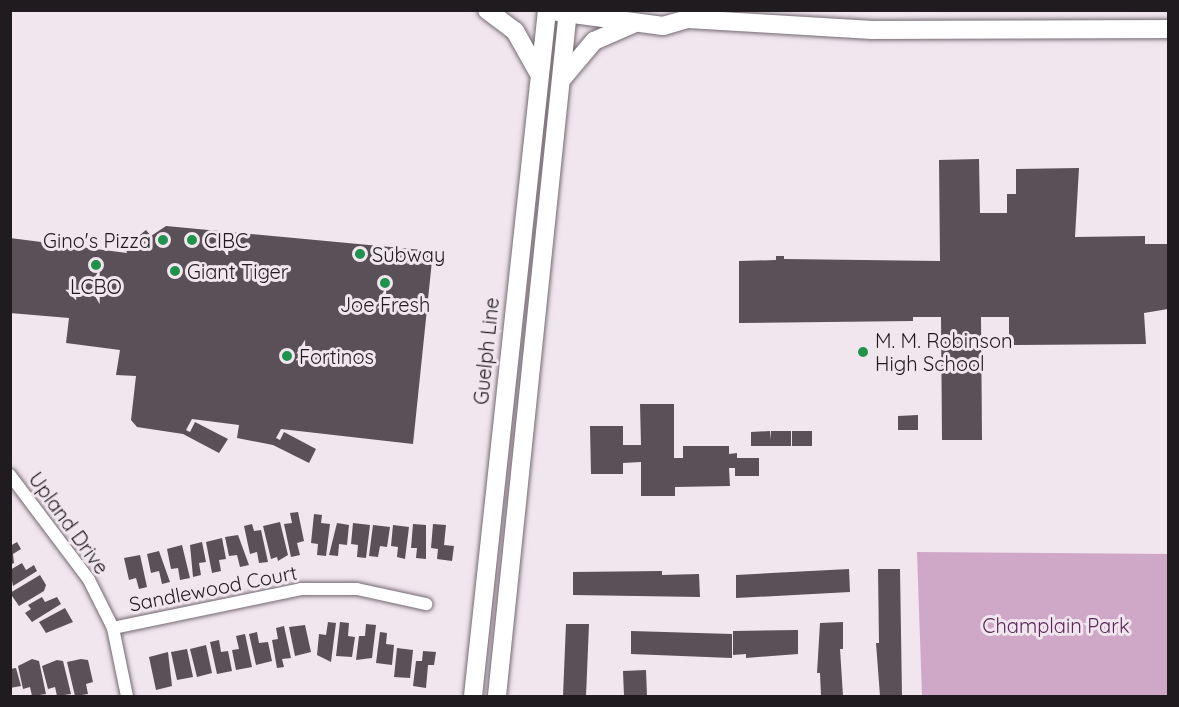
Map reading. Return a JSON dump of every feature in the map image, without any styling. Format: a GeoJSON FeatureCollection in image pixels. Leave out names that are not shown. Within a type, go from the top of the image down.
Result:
{"type":"FeatureCollection","features":[{"type":"Feature","properties":{"kind":"main road"},"geometry":{"type":"LineString","coordinates":[[487,10],[522,40],[539,75]]}},
{"type":"Feature","properties":{"kind":"main road"},"geometry":{"type":"LineString","coordinates":[[546,11],[568,12],[663,26],[680,15],[873,30],[1168,29]]}},
{"type":"Feature","properties":{"kind":"main road","name":"Guelph Line"},"geometry":{"type":"LineString","coordinates":[[473,696],[546,11]]}},
{"type":"Feature","properties":{"kind":"main road"},"geometry":{"type":"LineString","coordinates":[[497,696],[568,12]]}},
{"type":"Feature","properties":{"kind":"main road"},"geometry":{"type":"LineString","coordinates":[[561,81],[594,42],[638,23]]}},
{"type":"Feature","properties":{"kind":"main road"},"geometry":{"type":"LineString","coordinates":[[489,539],[513,541]]}},
{"type":"Feature","properties":{"kind":"street","name":"Upland Drive"},"geometry":{"type":"LineString","coordinates":[[10,476],[89,580],[113,628],[128,696]]}},
{"type":"Feature","properties":{"kind":"street","name":"Sandlewood Court"},"geometry":{"type":"LineString","coordinates":[[113,628],[301,589],[357,589],[426,604]]}},
{"type":"Feature","properties":{"kind":"green space","name":"Champlain Park"},"geometry":{"type":"Polygon","coordinates":[[[917,552],[1168,554],[1168,696],[922,696],[917,552]]]}},
{"type":"Feature","properties":{"kind":"building"},"geometry":{"type":"Polygon","coordinates":[[[979,159],[980,213],[1007,213],[1007,194],[1016,194],[1016,169],[1079,168],[1075,237],[1145,236],[1145,244],[1168,244],[1168,309],[1144,313],[1146,344],[1009,345],[1009,317],[981,317],[982,440],[942,440],[941,317],[913,317],[913,321],[739,323],[739,261],[776,260],[776,256],[784,256],[784,259],[940,261],[939,160],[979,159]]]}},
{"type":"Feature","properties":{"kind":"building"},"geometry":{"type":"Polygon","coordinates":[[[166,226],[433,251],[413,444],[281,429],[276,438],[280,440],[284,432],[316,449],[309,463],[273,445],[237,438],[239,425],[192,419],[186,430],[190,432],[195,422],[228,439],[219,453],[183,434],[137,427],[131,420],[136,376],[116,375],[120,350],[66,343],[69,318],[10,313],[10,238],[127,253],[125,247],[146,230],[151,236],[166,226]]]}},
{"type":"Feature","properties":{"kind":"building"},"geometry":{"type":"Polygon","coordinates":[[[640,404],[674,404],[674,458],[683,458],[683,446],[729,446],[729,454],[737,453],[737,458],[759,458],[759,476],[735,476],[735,468],[729,468],[730,486],[675,487],[675,496],[641,496],[641,462],[623,463],[623,474],[591,474],[590,426],[623,426],[623,445],[641,445],[640,404]]]}},
{"type":"Feature","properties":{"kind":"building"},"geometry":{"type":"Polygon","coordinates":[[[918,415],[918,430],[898,430],[898,416],[918,415]]]}},
{"type":"Feature","properties":{"kind":"building"},"geometry":{"type":"Polygon","coordinates":[[[770,431],[771,440],[771,431],[791,431],[791,446],[751,446],[751,432],[770,431]]]}},
{"type":"Feature","properties":{"kind":"building"},"geometry":{"type":"Polygon","coordinates":[[[792,431],[812,431],[812,446],[792,446],[792,431]]]}},
{"type":"Feature","properties":{"kind":"building"},"geometry":{"type":"Polygon","coordinates":[[[298,512],[304,541],[297,543],[300,555],[291,557],[284,524],[292,523],[290,513],[298,512]]]}},
{"type":"Feature","properties":{"kind":"building"},"geometry":{"type":"Polygon","coordinates":[[[314,514],[322,515],[321,523],[330,524],[326,556],[317,555],[318,544],[311,543],[314,514]]]}},
{"type":"Feature","properties":{"kind":"building"},"geometry":{"type":"Polygon","coordinates":[[[280,522],[288,555],[278,561],[277,557],[271,559],[263,526],[280,522]]]}},
{"type":"Feature","properties":{"kind":"building"},"geometry":{"type":"Polygon","coordinates":[[[337,523],[349,525],[347,545],[339,544],[338,556],[329,555],[337,523]]]}},
{"type":"Feature","properties":{"kind":"building"},"geometry":{"type":"Polygon","coordinates":[[[353,523],[370,525],[366,558],[357,557],[358,545],[351,544],[353,523]]]}},
{"type":"Feature","properties":{"kind":"building"},"geometry":{"type":"Polygon","coordinates":[[[252,524],[254,531],[261,530],[268,562],[259,563],[257,552],[250,554],[244,526],[252,524]]]}},
{"type":"Feature","properties":{"kind":"building"},"geometry":{"type":"Polygon","coordinates":[[[413,524],[426,525],[426,559],[416,558],[417,548],[411,548],[413,524]]]}},
{"type":"Feature","properties":{"kind":"building"},"geometry":{"type":"Polygon","coordinates":[[[433,524],[446,525],[444,545],[454,546],[452,561],[437,559],[438,549],[431,548],[433,524]]]}},
{"type":"Feature","properties":{"kind":"building"},"geometry":{"type":"Polygon","coordinates":[[[373,525],[390,527],[387,547],[380,546],[378,557],[369,556],[373,525]]]}},
{"type":"Feature","properties":{"kind":"building"},"geometry":{"type":"Polygon","coordinates":[[[393,525],[409,527],[405,559],[397,557],[398,547],[391,546],[393,525]]]}},
{"type":"Feature","properties":{"kind":"building"},"geometry":{"type":"Polygon","coordinates":[[[238,535],[249,565],[240,567],[237,555],[229,556],[225,537],[238,535]]]}},
{"type":"Feature","properties":{"kind":"building"},"geometry":{"type":"Polygon","coordinates":[[[222,538],[226,559],[219,560],[221,571],[212,573],[206,542],[222,538]]]}},
{"type":"Feature","properties":{"kind":"building"},"geometry":{"type":"Polygon","coordinates":[[[17,542],[21,549],[13,554],[14,563],[10,565],[10,546],[17,542]]]}},
{"type":"Feature","properties":{"kind":"building"},"geometry":{"type":"Polygon","coordinates":[[[202,542],[206,562],[199,563],[201,575],[193,577],[190,545],[202,542]]]}},
{"type":"Feature","properties":{"kind":"building"},"geometry":{"type":"Polygon","coordinates":[[[182,545],[190,578],[180,580],[178,568],[171,569],[167,549],[182,545]]]}},
{"type":"Feature","properties":{"kind":"building"},"geometry":{"type":"Polygon","coordinates":[[[159,551],[170,582],[162,584],[159,571],[151,573],[147,554],[159,551]]]}},
{"type":"Feature","properties":{"kind":"building"},"geometry":{"type":"Polygon","coordinates":[[[140,555],[147,587],[139,589],[136,578],[129,580],[124,558],[140,555]]]}},
{"type":"Feature","properties":{"kind":"building"},"geometry":{"type":"Polygon","coordinates":[[[22,563],[26,570],[34,565],[37,571],[13,586],[10,570],[22,563]]]}},
{"type":"Feature","properties":{"kind":"building"},"geometry":{"type":"Polygon","coordinates":[[[849,569],[850,592],[736,598],[736,575],[849,569]]]}},
{"type":"Feature","properties":{"kind":"building"},"geometry":{"type":"Polygon","coordinates":[[[878,569],[900,569],[902,696],[880,696],[876,643],[879,643],[878,569]]]}},
{"type":"Feature","properties":{"kind":"building"},"geometry":{"type":"Polygon","coordinates":[[[662,571],[662,575],[699,574],[700,597],[573,595],[573,572],[662,571]]]}},
{"type":"Feature","properties":{"kind":"building"},"geometry":{"type":"Polygon","coordinates":[[[40,575],[46,585],[44,591],[19,606],[10,593],[40,575]]]}},
{"type":"Feature","properties":{"kind":"building"},"geometry":{"type":"Polygon","coordinates":[[[42,597],[45,602],[57,597],[61,604],[32,622],[25,613],[31,609],[28,605],[42,597]]]}},
{"type":"Feature","properties":{"kind":"building"},"geometry":{"type":"Polygon","coordinates":[[[65,608],[73,622],[46,633],[39,622],[65,608]]]}},
{"type":"Feature","properties":{"kind":"building"},"geometry":{"type":"Polygon","coordinates":[[[328,622],[336,623],[331,662],[317,655],[319,634],[326,635],[328,622]]]}},
{"type":"Feature","properties":{"kind":"building"},"geometry":{"type":"Polygon","coordinates":[[[340,622],[349,623],[348,636],[355,637],[352,657],[336,656],[340,622]]]}},
{"type":"Feature","properties":{"kind":"building"},"geometry":{"type":"Polygon","coordinates":[[[843,622],[843,649],[840,649],[843,696],[821,696],[820,673],[817,673],[820,623],[843,622]]]}},
{"type":"Feature","properties":{"kind":"building"},"geometry":{"type":"Polygon","coordinates":[[[366,624],[376,625],[372,658],[356,660],[359,636],[365,636],[366,624]]]}},
{"type":"Feature","properties":{"kind":"building"},"geometry":{"type":"Polygon","coordinates":[[[566,624],[589,624],[586,696],[563,696],[566,624]]]}},
{"type":"Feature","properties":{"kind":"building"},"geometry":{"type":"Polygon","coordinates":[[[305,625],[311,652],[295,656],[289,627],[305,625]]]}},
{"type":"Feature","properties":{"kind":"building"},"geometry":{"type":"Polygon","coordinates":[[[284,626],[291,658],[282,659],[284,667],[277,668],[272,640],[278,639],[276,628],[284,626]]]}},
{"type":"Feature","properties":{"kind":"building"},"geometry":{"type":"Polygon","coordinates":[[[798,630],[798,654],[746,658],[746,654],[733,655],[733,631],[798,630]]]}},
{"type":"Feature","properties":{"kind":"building"},"geometry":{"type":"Polygon","coordinates":[[[631,631],[732,634],[732,658],[631,654],[631,631]]]}},
{"type":"Feature","properties":{"kind":"building"},"geometry":{"type":"Polygon","coordinates":[[[257,632],[259,643],[268,642],[272,661],[256,665],[249,634],[257,632]]]}},
{"type":"Feature","properties":{"kind":"building"},"geometry":{"type":"Polygon","coordinates":[[[380,632],[387,633],[386,644],[394,645],[392,665],[376,663],[380,632]]]}},
{"type":"Feature","properties":{"kind":"building"},"geometry":{"type":"Polygon","coordinates":[[[245,634],[252,667],[236,670],[232,650],[239,649],[236,636],[245,634]]]}},
{"type":"Feature","properties":{"kind":"building"},"geometry":{"type":"Polygon","coordinates":[[[219,640],[221,652],[228,651],[232,671],[217,674],[210,642],[219,640]]]}},
{"type":"Feature","properties":{"kind":"building"},"geometry":{"type":"Polygon","coordinates":[[[206,645],[212,673],[197,677],[190,649],[206,645]]]}},
{"type":"Feature","properties":{"kind":"building"},"geometry":{"type":"Polygon","coordinates":[[[397,648],[413,650],[410,678],[394,677],[397,648]]]}},
{"type":"Feature","properties":{"kind":"building"},"geometry":{"type":"Polygon","coordinates":[[[187,649],[193,677],[177,680],[171,652],[187,649]]]}},
{"type":"Feature","properties":{"kind":"building"},"geometry":{"type":"Polygon","coordinates":[[[423,651],[436,652],[434,665],[428,665],[426,688],[413,686],[416,661],[422,661],[423,651]]]}},
{"type":"Feature","properties":{"kind":"building"},"geometry":{"type":"Polygon","coordinates":[[[168,652],[172,686],[156,690],[149,657],[168,652]]]}},
{"type":"Feature","properties":{"kind":"building"},"geometry":{"type":"Polygon","coordinates":[[[32,659],[39,661],[46,694],[32,696],[30,687],[23,689],[18,666],[32,659]]]}},
{"type":"Feature","properties":{"kind":"building"},"geometry":{"type":"Polygon","coordinates":[[[57,660],[63,661],[71,694],[57,696],[55,687],[48,689],[42,666],[57,660]]]}},
{"type":"Feature","properties":{"kind":"building"},"geometry":{"type":"Polygon","coordinates":[[[88,660],[93,682],[86,684],[88,694],[75,696],[67,662],[88,660]]]}},
{"type":"Feature","properties":{"kind":"building"},"geometry":{"type":"Polygon","coordinates":[[[16,668],[21,686],[10,688],[10,669],[16,668]]]}},
{"type":"Feature","properties":{"kind":"building"},"geometry":{"type":"Polygon","coordinates":[[[646,670],[647,696],[624,696],[623,671],[646,670]]]}},
{"type":"Feature","properties":{"kind":"place","name":"Gino's Pizza"},"geometry":{"type":"Point","coordinates":[163,240]}},
{"type":"Feature","properties":{"kind":"place","name":"CIBC"},"geometry":{"type":"Point","coordinates":[192,240]}},
{"type":"Feature","properties":{"kind":"place","name":"Subway"},"geometry":{"type":"Point","coordinates":[360,254]}},
{"type":"Feature","properties":{"kind":"place","name":"LCBO"},"geometry":{"type":"Point","coordinates":[96,265]}},
{"type":"Feature","properties":{"kind":"place","name":"Giant Tiger"},"geometry":{"type":"Point","coordinates":[175,271]}},
{"type":"Feature","properties":{"kind":"place","name":"Joe Fresh"},"geometry":{"type":"Point","coordinates":[385,283]}},
{"type":"Feature","properties":{"kind":"place","name":"M. M. Robinson High School"},"geometry":{"type":"Point","coordinates":[863,352]}},
{"type":"Feature","properties":{"kind":"place","name":"Fortinos"},"geometry":{"type":"Point","coordinates":[287,356]}}]}
